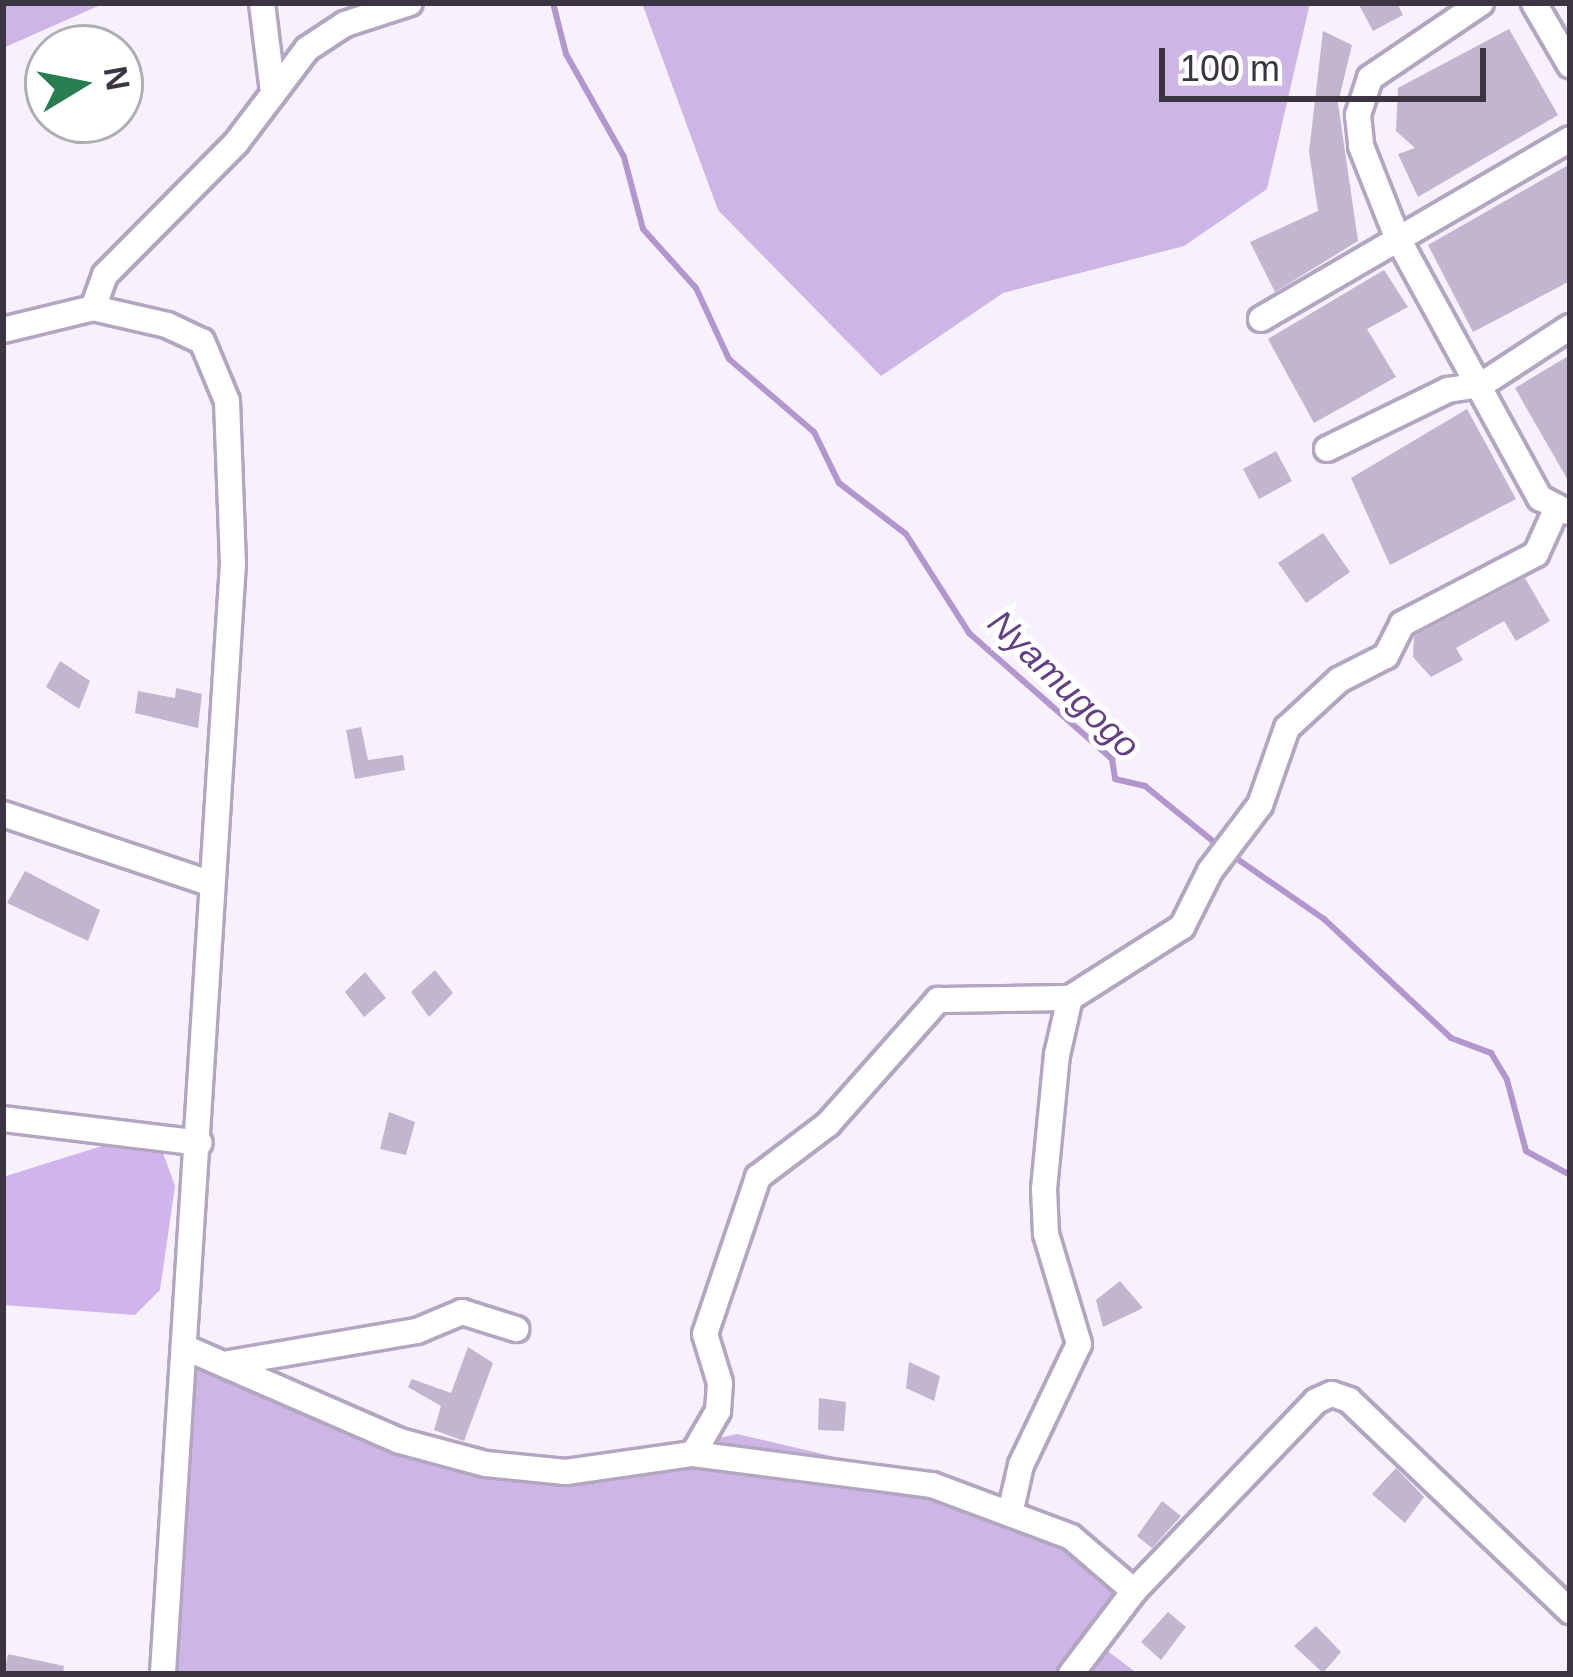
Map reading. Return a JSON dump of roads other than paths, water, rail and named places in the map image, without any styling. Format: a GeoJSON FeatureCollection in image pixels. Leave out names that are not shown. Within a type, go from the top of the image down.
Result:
{"type":"FeatureCollection","features":[{"type":"Feature","properties":{"kind":"street"},"geometry":{"type":"LineString","coordinates":[[262,3],[273,92]]}},
{"type":"Feature","properties":{"kind":"street"},"geometry":{"type":"LineString","coordinates":[[93,308],[105,275],[236,143],[324,34],[410,3]]}},
{"type":"Feature","properties":{"kind":"street"},"geometry":{"type":"LineString","coordinates":[[693,1454],[718,1411],[720,1382],[705,1334],[758,1177],[828,1124],[938,1000],[1070,998],[1182,928],[1210,871],[1260,805],[1288,728],[1339,680],[1386,656],[1402,624],[1536,554],[1563,512],[1540,498],[1397,237],[1361,146],[1362,94],[1385,63],[1481,3]]}},
{"type":"Feature","properties":{"kind":"street"},"geometry":{"type":"LineString","coordinates":[[1534,3],[1570,65]]}},
{"type":"Feature","properties":{"kind":"street"},"geometry":{"type":"LineString","coordinates":[[1261,319],[1570,140]]}},
{"type":"Feature","properties":{"kind":"street"},"geometry":{"type":"LineString","coordinates":[[3,331],[93,308],[187,331],[202,341],[222,378],[233,563],[163,1674]]}},
{"type":"Feature","properties":{"kind":"street"},"geometry":{"type":"LineString","coordinates":[[1327,448],[1448,390],[1481,385],[1570,326]]}},
{"type":"Feature","properties":{"kind":"street"},"geometry":{"type":"LineString","coordinates":[[3,814],[212,884]]}},
{"type":"Feature","properties":{"kind":"street"},"geometry":{"type":"LineString","coordinates":[[1011,1508],[1028,1449],[1079,1345],[1046,1234],[1044,1189],[1070,998]]}},
{"type":"Feature","properties":{"kind":"street"},"geometry":{"type":"LineString","coordinates":[[3,1119],[200,1143]]}},
{"type":"Feature","properties":{"kind":"street"},"geometry":{"type":"LineString","coordinates":[[229,1364],[417,1330],[462,1312],[516,1329]]}},
{"type":"Feature","properties":{"kind":"street"},"geometry":{"type":"LineString","coordinates":[[186,1348],[400,1441],[486,1464],[566,1472],[693,1454],[932,1485],[1011,1508],[1071,1537],[1134,1591]]}},
{"type":"Feature","properties":{"kind":"street"},"geometry":{"type":"LineString","coordinates":[[1072,1674],[1134,1591],[1316,1401],[1332,1394],[1349,1400],[1570,1611]]}},
{"type":"Feature","properties":{"kind":"waterway","name":"Nyamugogo"},"geometry":{"type":"LineString","coordinates":[[553,3],[566,54],[624,157],[643,229],[696,288],[729,359],[814,432],[839,483],[906,534],[969,633],[1112,759],[1115,779],[1145,786],[1220,847]]}},
{"type":"Feature","properties":{"kind":"waterway","name":"Nyamugogo"},"geometry":{"type":"LineString","coordinates":[[1230,854],[1324,919],[1451,1038],[1491,1053],[1507,1080],[1526,1151],[1570,1175]]}}]}
